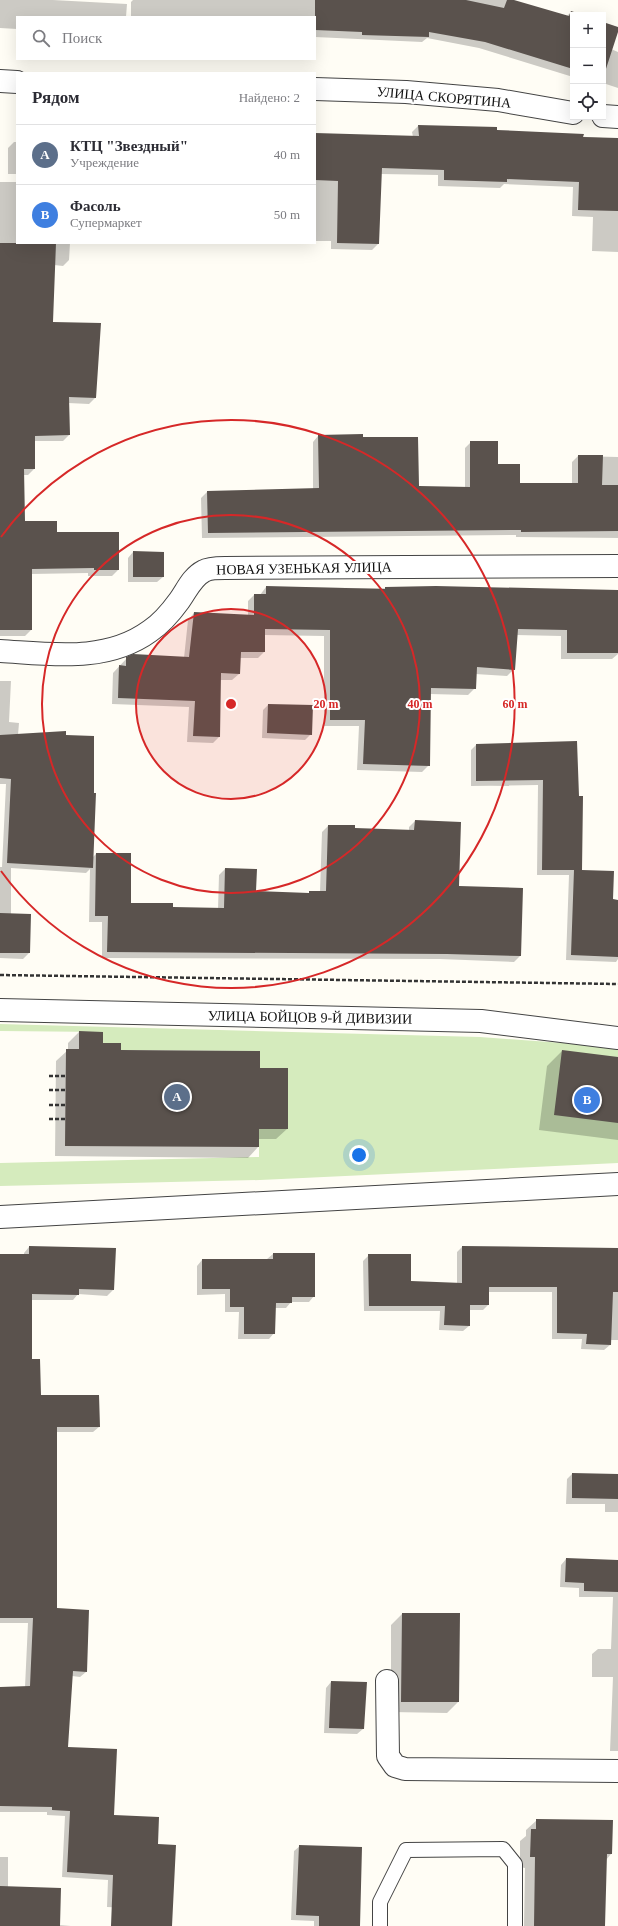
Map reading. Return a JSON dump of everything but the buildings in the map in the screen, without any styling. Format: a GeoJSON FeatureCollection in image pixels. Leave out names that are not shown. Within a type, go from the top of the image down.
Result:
{"type":"FeatureCollection","features":[{"type":"Feature","properties":{"kind":"street"},"geometry":{"type":"LineString","coordinates":[[0,81],[16,82]]}},
{"type":"Feature","properties":{"kind":"street","name":"УЛИЦА СКОРЯТИНА"},"geometry":{"type":"LineString","coordinates":[[316,89],[406,92],[498,100],[570,112]]}},
{"type":"Feature","properties":{"kind":"street"},"geometry":{"type":"LineString","coordinates":[[606,116],[618,117]]}},
{"type":"Feature","properties":{"kind":"street","name":"НОВАЯ УЗЕНЬКАЯ УЛИЦА"},"geometry":{"type":"LineString","coordinates":[[0,651],[62,655],[95,654],[129,644],[150,631],[167,616],[189,584],[205,570],[225,568],[618,566]]}},
{"type":"Feature","properties":{"kind":"street","name":"УЛИЦА БОЙЦОВ 9-Й ДИВИЗИИ"},"geometry":{"type":"LineString","coordinates":[[0,1010],[481,1021],[618,1038]]}},
{"type":"Feature","properties":{"kind":"street"},"geometry":{"type":"LineString","coordinates":[[0,1217],[618,1184]]}},
{"type":"Feature","properties":{"kind":"street"},"geometry":{"type":"LineString","coordinates":[[387,1681],[388,1756],[395,1766],[400,1768],[618,1771]]}},
{"type":"Feature","properties":{"kind":"lane"},"geometry":{"type":"LineString","coordinates":[[380,1926],[380,1902],[406,1850],[502,1849],[515,1864],[515,1926]]}},
{"type":"Feature","properties":{"kind":"path"},"geometry":{"type":"LineString","coordinates":[[0,976],[618,984]]}},
{"type":"Feature","properties":{"kind":"path"},"geometry":{"type":"LineString","coordinates":[[49,1076],[66,1076]]}},
{"type":"Feature","properties":{"kind":"path"},"geometry":{"type":"LineString","coordinates":[[49,1090],[66,1090]]}},
{"type":"Feature","properties":{"kind":"path"},"geometry":{"type":"LineString","coordinates":[[49,1105],[66,1104]]}},
{"type":"Feature","properties":{"kind":"path"},"geometry":{"type":"LineString","coordinates":[[49,1119],[65,1119]]}},
{"type":"Feature","properties":{"kind":"green space"},"geometry":{"type":"Polygon","coordinates":[[[0,1024],[480,1037],[618,1047],[618,1163],[260,1180],[0,1186],[0,1163],[259,1157],[259,1129],[288,1129],[288,1068],[260,1068],[260,1051],[121,1050],[121,1043],[103,1043],[103,1032],[0,1031],[0,1024]]]}},
{"type":"Feature","properties":{"kind":"place","name":"КТЦ \"Звездный\""},"geometry":{"type":"Point","coordinates":[177,1097]}},
{"type":"Feature","properties":{"kind":"place","name":"Фасоль"},"geometry":{"type":"Point","coordinates":[587,1100]}}]}
